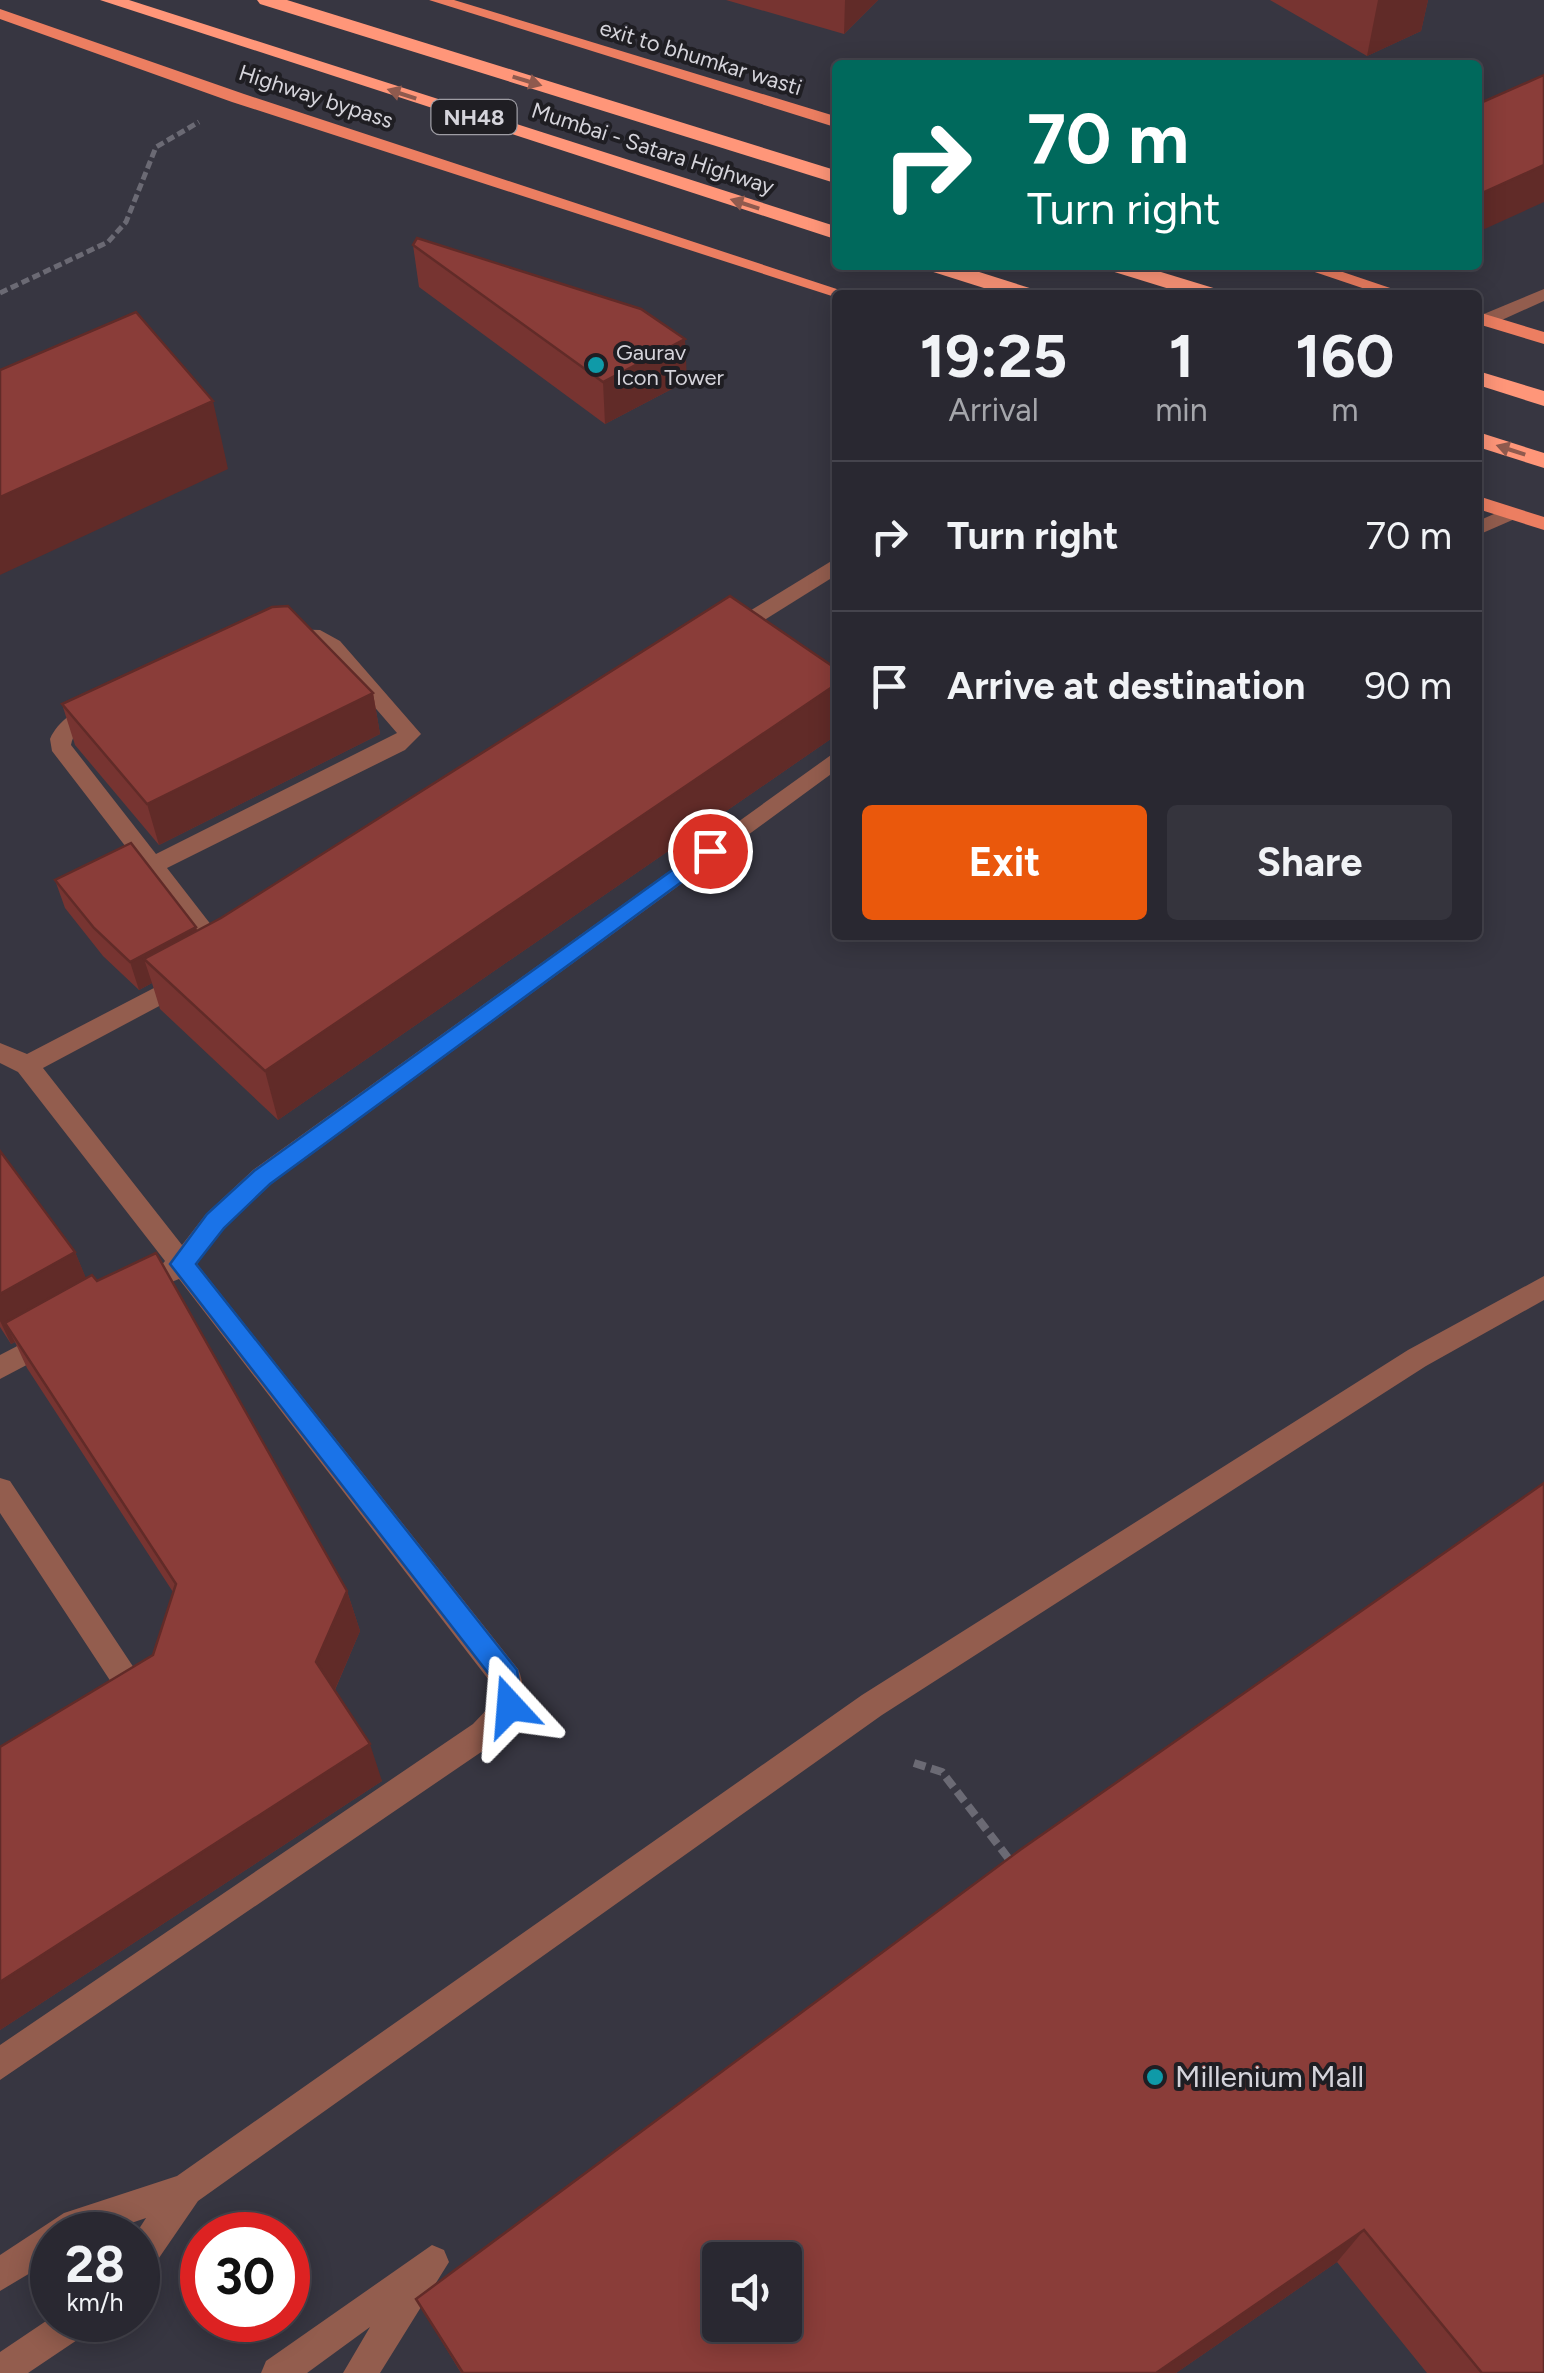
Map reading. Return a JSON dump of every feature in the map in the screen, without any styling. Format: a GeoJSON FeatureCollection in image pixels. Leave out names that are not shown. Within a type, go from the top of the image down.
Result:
{"type":"FeatureCollection","features":[{"type":"Feature","properties":{"kind":"highway","name":"Mumbai - Satara Highway"},"geometry":{"type":"LineString","coordinates":[[110,0],[832,232]]}},
{"type":"Feature","properties":{"kind":"highway","name":"Mumbai - Satara Highway"},"geometry":{"type":"LineString","coordinates":[[267,0],[832,176]]}},
{"type":"Feature","properties":{"kind":"highway"},"geometry":{"type":"LineString","coordinates":[[950,270],[1012,290]]}},
{"type":"Feature","properties":{"kind":"highway"},"geometry":{"type":"LineString","coordinates":[[1132,270],[1196,290]]}},
{"type":"Feature","properties":{"kind":"highway"},"geometry":{"type":"LineString","coordinates":[[1482,379],[1544,399]]}},
{"type":"Feature","properties":{"kind":"highway"},"geometry":{"type":"LineString","coordinates":[[1482,440],[1544,461]]}},
{"type":"Feature","properties":{"kind":"main road","name":"exit to bhumkar wasti"},"geometry":{"type":"LineString","coordinates":[[437,0],[832,121]]}},
{"type":"Feature","properties":{"kind":"main road","name":"Highway bypass"},"geometry":{"type":"LineString","coordinates":[[0,14],[238,98],[832,290]]}},
{"type":"Feature","properties":{"kind":"main road"},"geometry":{"type":"LineString","coordinates":[[1319,270],[1385,290]]}},
{"type":"Feature","properties":{"kind":"main road"},"geometry":{"type":"LineString","coordinates":[[1482,319],[1544,338]]}},
{"type":"Feature","properties":{"kind":"main road"},"geometry":{"type":"LineString","coordinates":[[1482,503],[1544,524]]}},
{"type":"Feature","properties":{"kind":"street"},"geometry":{"type":"LineString","coordinates":[[1482,319],[1544,294]]}},
{"type":"Feature","properties":{"kind":"street"},"geometry":{"type":"LineString","coordinates":[[1482,528],[1510,513]]}},
{"type":"Feature","properties":{"kind":"street"},"geometry":{"type":"LineString","coordinates":[[734,636],[832,568]]}},
{"type":"Feature","properties":{"kind":"street"},"geometry":{"type":"LineString","coordinates":[[153,865],[396,745],[410,734],[333,646],[320,637],[300,634],[258,646]]}},
{"type":"Feature","properties":{"kind":"street"},"geometry":{"type":"LineString","coordinates":[[27,1065],[234,954],[153,865],[60,746],[63,732],[72,723],[123,702]]}},
{"type":"Feature","properties":{"kind":"street"},"geometry":{"type":"LineString","coordinates":[[149,1283],[182,1264],[216,1221],[262,1177],[832,762]]}},
{"type":"Feature","properties":{"kind":"street"},"geometry":{"type":"LineString","coordinates":[[0,1052],[27,1065],[508,1678],[510,1706],[483,1734],[0,2064]]}},
{"type":"Feature","properties":{"kind":"street"},"geometry":{"type":"LineString","coordinates":[[118,2212],[186,2189],[872,1706],[1417,1358],[1544,1286]]}},
{"type":"Feature","properties":{"kind":"street"},"geometry":{"type":"LineString","coordinates":[[0,1368],[66,1330]]}},
{"type":"Feature","properties":{"kind":"street"},"geometry":{"type":"LineString","coordinates":[[0,1490],[128,1682],[127,1700],[104,1716]]}},
{"type":"Feature","properties":{"kind":"street"},"geometry":{"type":"LineString","coordinates":[[160,2227],[186,2189]]}},
{"type":"Feature","properties":{"kind":"street"},"geometry":{"type":"LineString","coordinates":[[0,2274],[30,2255]]}},
{"type":"Feature","properties":{"kind":"street"},"geometry":{"type":"LineString","coordinates":[[278,2373],[432,2262],[360,2373]]}},
{"type":"Feature","properties":{"kind":"street"},"geometry":{"type":"LineString","coordinates":[[0,2372],[44,2342]]}},
{"type":"Feature","properties":{"kind":"path"},"geometry":{"type":"LineString","coordinates":[[0,293],[108,242],[126,222],[156,148],[238,98]]}},
{"type":"Feature","properties":{"kind":"path"},"geometry":{"type":"LineString","coordinates":[[914,1763],[942,1772],[1017,1870]]}},
{"type":"Feature","properties":{"kind":"building"},"geometry":{"type":"Polygon","coordinates":[[[1544,75],[1544,165],[1482,193],[1482,102],[1544,75]]]}},
{"type":"Feature","properties":{"kind":"building"},"geometry":{"type":"Polygon","coordinates":[[[417,238],[641,309],[685,339],[603,382],[413,245],[417,238]]]}},
{"type":"Feature","properties":{"kind":"building"},"geometry":{"type":"Polygon","coordinates":[[[136,312],[213,401],[0,497],[0,370],[136,312]]]}},
{"type":"Feature","properties":{"kind":"building"},"geometry":{"type":"Polygon","coordinates":[[[730,596],[832,666],[832,687],[265,1071],[144,959],[221,918],[730,596]]]}},
{"type":"Feature","properties":{"kind":"building"},"geometry":{"type":"Polygon","coordinates":[[[288,606],[373,693],[147,804],[62,704],[272,607],[288,606]]]}},
{"type":"Feature","properties":{"kind":"building"},"geometry":{"type":"Polygon","coordinates":[[[131,843],[196,927],[130,962],[94,928],[55,880],[131,843]]]}},
{"type":"Feature","properties":{"kind":"building"},"geometry":{"type":"Polygon","coordinates":[[[0,1151],[75,1252],[0,1294],[0,1151]]]}},
{"type":"Feature","properties":{"kind":"building"},"geometry":{"type":"Polygon","coordinates":[[[156,1253],[347,1591],[316,1662],[370,1744],[0,1982],[0,1747],[153,1655],[176,1584],[5,1323],[92,1275],[97,1281],[156,1253]]]}},
{"type":"Feature","properties":{"kind":"building","name":"Millenium Mall"},"geometry":{"type":"Polygon","coordinates":[[[1544,1483],[1544,2373],[1482,2373],[1364,2230],[1156,2373],[463,2373],[416,2299],[1020,1850],[1544,1483]]]}},
{"type":"Feature","properties":{"kind":"place","name":"Gaurav Icon Tower"},"geometry":{"type":"Point","coordinates":[596,365]}},
{"type":"Feature","properties":{"kind":"place","name":"Millenium Mall"},"geometry":{"type":"Point","coordinates":[1155,2077]}},
{"type":"Feature","properties":{"kind":"route"},"geometry":{"type":"LineString","coordinates":[[510,1706],[508,1678],[182,1264],[216,1221],[262,1177],[710,851]]}}]}
